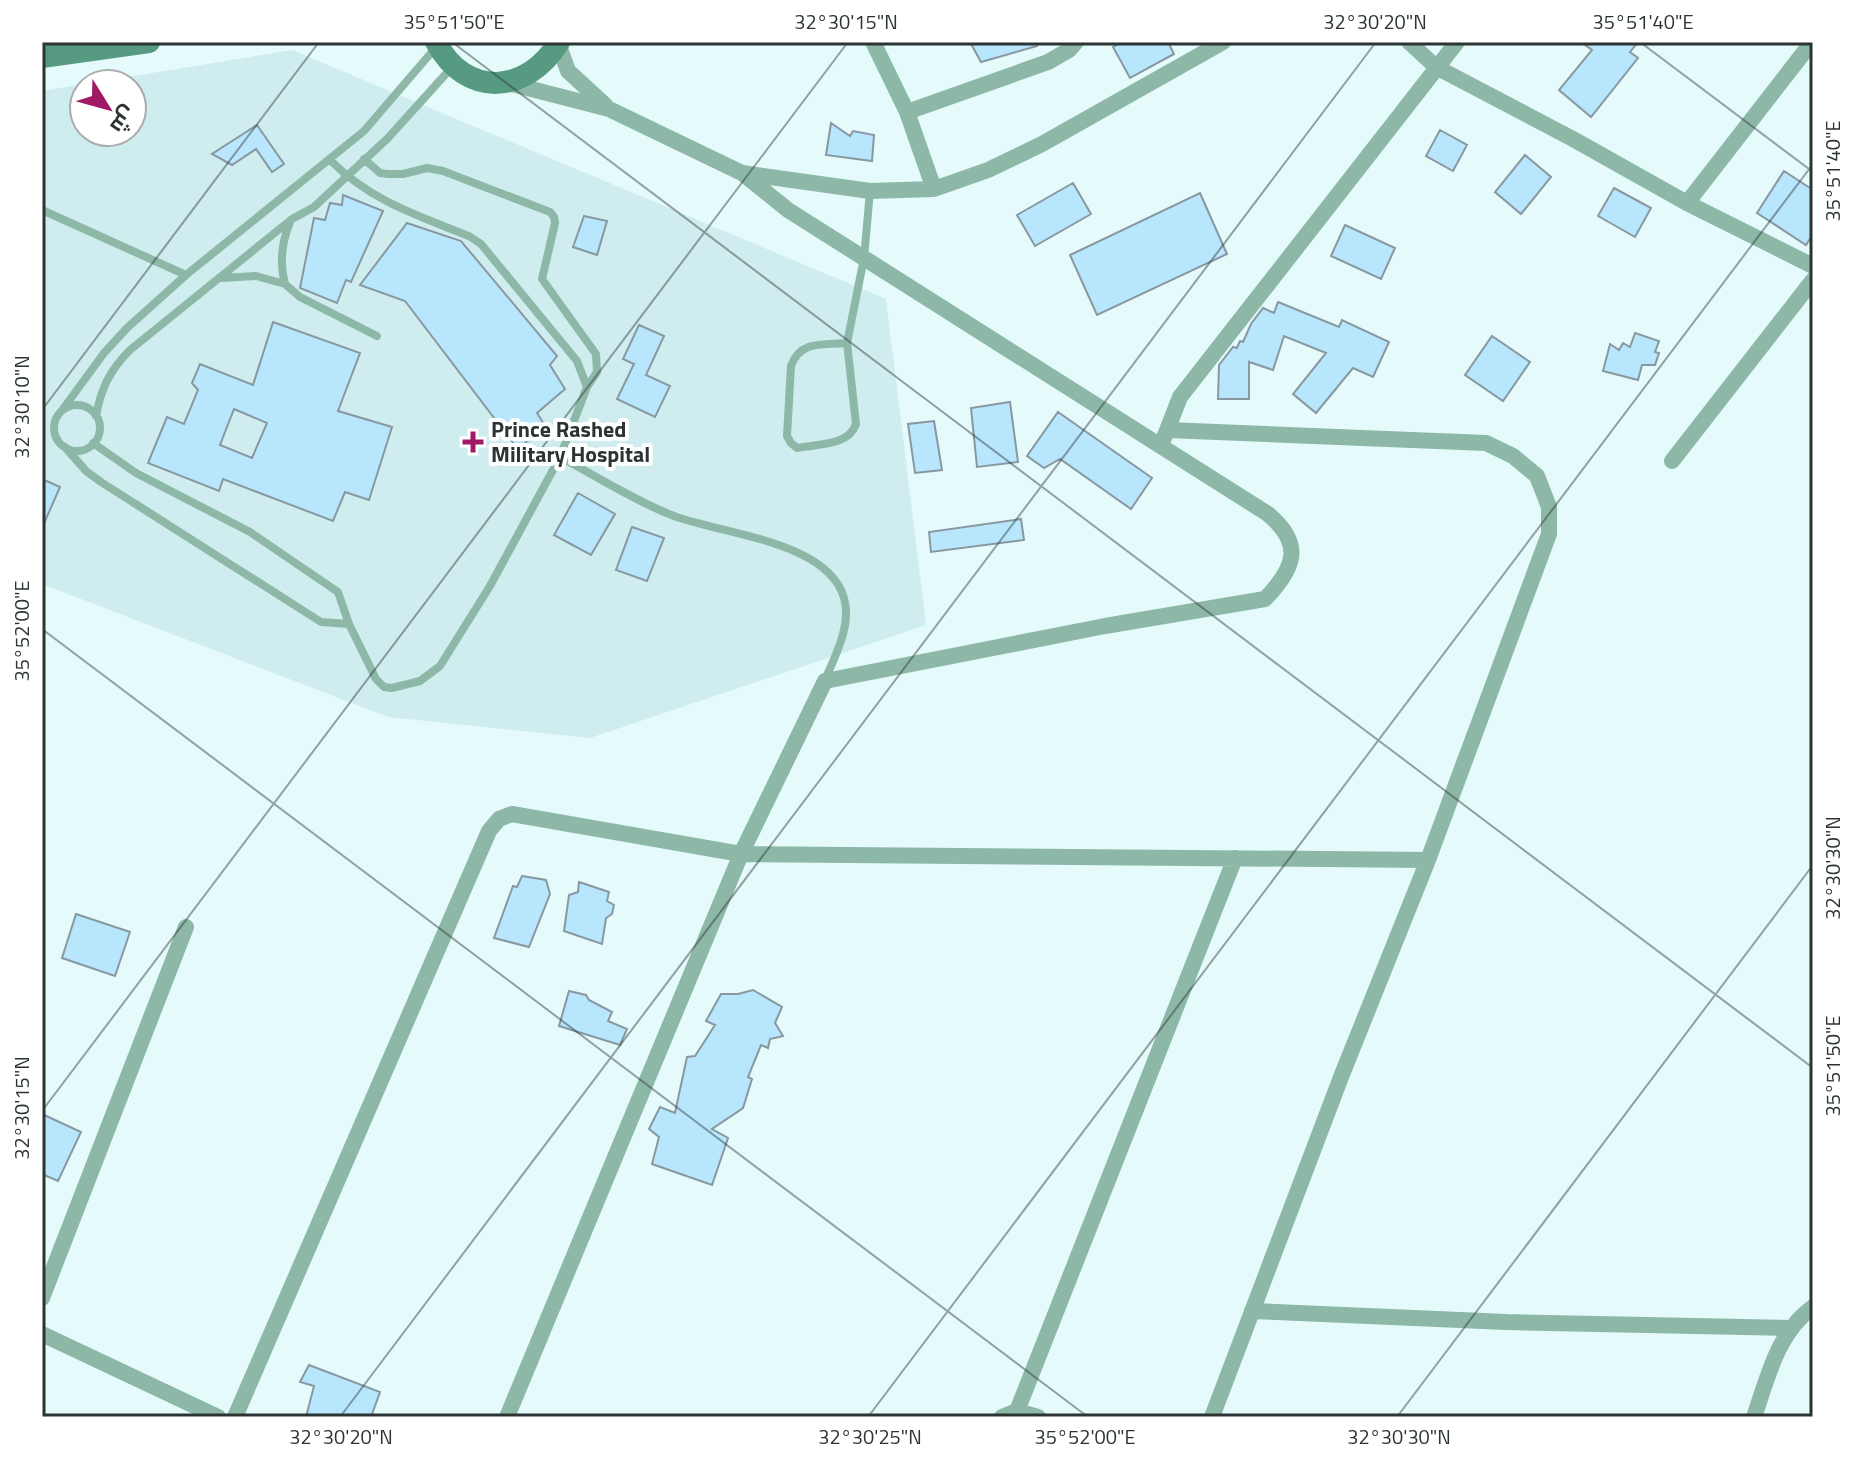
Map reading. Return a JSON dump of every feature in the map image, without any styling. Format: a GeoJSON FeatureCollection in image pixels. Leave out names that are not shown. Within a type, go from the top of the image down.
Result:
{"type":"FeatureCollection","features":[{"type":"Feature","properties":{"kind":"street"},"geometry":{"type":"LineString","coordinates":[[42,57],[149,42]]}},
{"type":"Feature","properties":{"kind":"street"},"geometry":{"type":"LineString","coordinates":[[508,83],[529,75],[546,62],[558,42]]}},
{"type":"Feature","properties":{"kind":"street"},"geometry":{"type":"LineString","coordinates":[[558,42],[568,71],[609,109]]}},
{"type":"Feature","properties":{"kind":"street"},"geometry":{"type":"LineString","coordinates":[[873,42],[907,112],[934,189]]}},
{"type":"Feature","properties":{"kind":"street"},"geometry":{"type":"LineString","coordinates":[[907,112],[1048,62],[1069,50],[1076,42]]}},
{"type":"Feature","properties":{"kind":"street"},"geometry":{"type":"LineString","coordinates":[[742,173],[870,191],[934,189],[988,170],[1042,144],[1223,42]]}},
{"type":"Feature","properties":{"kind":"street"},"geometry":{"type":"LineString","coordinates":[[1409,42],[1436,67],[1687,203],[1813,266]]}},
{"type":"Feature","properties":{"kind":"street"},"geometry":{"type":"LineString","coordinates":[[1164,438],[1180,397],[1457,42]]}},
{"type":"Feature","properties":{"kind":"street"},"geometry":{"type":"LineString","coordinates":[[1687,203],[1812,42]]}},
{"type":"Feature","properties":{"kind":"street"},"geometry":{"type":"LineString","coordinates":[[436,44],[453,66],[479,80],[508,83],[609,109],[742,173],[788,210],[864,258],[1164,438],[1284,527],[1291,542],[1291,565],[1265,599],[1105,626],[825,681],[741,854],[507,1417]]}},
{"type":"Feature","properties":{"kind":"street"},"geometry":{"type":"LineString","coordinates":[[1672,461],[1813,280]]}},
{"type":"Feature","properties":{"kind":"street"},"geometry":{"type":"LineString","coordinates":[[1164,438],[1486,443],[1513,456],[1537,476],[1549,507],[1549,534],[1428,860],[1341,1077],[1212,1417]]}},
{"type":"Feature","properties":{"kind":"street"},"geometry":{"type":"LineString","coordinates":[[235,1417],[489,831],[499,819],[512,814],[741,854],[1428,860]]}},
{"type":"Feature","properties":{"kind":"street"},"geometry":{"type":"LineString","coordinates":[[1038,1417],[1010,1414],[1235,858]]}},
{"type":"Feature","properties":{"kind":"street"},"geometry":{"type":"LineString","coordinates":[[42,1298],[186,927]]}},
{"type":"Feature","properties":{"kind":"street"},"geometry":{"type":"LineString","coordinates":[[1754,1417],[1778,1348],[1790,1328],[1813,1307]]}},
{"type":"Feature","properties":{"kind":"street"},"geometry":{"type":"LineString","coordinates":[[1252,1311],[1506,1322],[1790,1328]]}},
{"type":"Feature","properties":{"kind":"street"},"geometry":{"type":"LineString","coordinates":[[42,1334],[218,1417]]}},
{"type":"Feature","properties":{"kind":"lane"},"geometry":{"type":"LineString","coordinates":[[349,624],[321,622],[101,482],[86,471],[55,436],[53,429],[58,414],[127,328],[186,275],[330,160],[376,119],[436,44]]}},
{"type":"Feature","properties":{"kind":"lane"},"geometry":{"type":"LineString","coordinates":[[65,447],[80,451],[93,443],[99,430],[96,416],[104,383],[114,366],[130,350],[292,219],[314,207],[416,109],[453,66]]}},
{"type":"Feature","properties":{"kind":"lane"},"geometry":{"type":"LineString","coordinates":[[93,443],[136,473],[250,532],[338,592],[349,624],[376,679],[384,687],[420,681],[440,666],[490,586],[560,457],[587,387],[597,372],[596,354],[542,279],[555,223],[550,212],[443,171],[427,168],[403,174],[380,173],[364,159]]}},
{"type":"Feature","properties":{"kind":"lane"},"geometry":{"type":"LineString","coordinates":[[330,160],[373,196],[469,236],[481,244],[577,361],[587,387]]}},
{"type":"Feature","properties":{"kind":"lane"},"geometry":{"type":"LineString","coordinates":[[847,343],[807,346],[795,355],[791,366],[787,436],[797,448],[845,439],[853,433],[856,424],[847,343],[864,258],[870,191]]}},
{"type":"Feature","properties":{"kind":"lane"},"geometry":{"type":"LineString","coordinates":[[42,210],[186,275]]}},
{"type":"Feature","properties":{"kind":"lane"},"geometry":{"type":"LineString","coordinates":[[285,284],[281,272],[282,250],[292,219]]}},
{"type":"Feature","properties":{"kind":"lane"},"geometry":{"type":"LineString","coordinates":[[218,279],[256,276],[285,284],[300,297],[377,336]]}},
{"type":"Feature","properties":{"kind":"lane"},"geometry":{"type":"LineString","coordinates":[[63,409],[77,404],[85,406],[96,416]]}},
{"type":"Feature","properties":{"kind":"lane"},"geometry":{"type":"LineString","coordinates":[[42,427],[53,429]]}},
{"type":"Feature","properties":{"kind":"lane"},"geometry":{"type":"LineString","coordinates":[[560,457],[673,516],[792,550],[818,563],[836,579],[845,600],[845,627],[825,681]]}},
{"type":"Feature","properties":{"kind":"shaded area","name":"Prince Rashed Military Hospital"},"geometry":{"type":"Polygon","coordinates":[[[292,50],[886,299],[926,625],[590,738],[388,717],[42,584],[42,91],[68,87],[68,148],[148,148],[148,74],[292,50]]]}},
{"type":"Feature","properties":{"kind":"building"},"geometry":{"type":"Polygon","coordinates":[[[970,42],[1036,42],[1037,46],[981,62],[970,42]]]}},
{"type":"Feature","properties":{"kind":"building"},"geometry":{"type":"Polygon","coordinates":[[[1122,42],[1168,42],[1174,54],[1130,78],[1113,47],[1122,42]]]}},
{"type":"Feature","properties":{"kind":"building"},"geometry":{"type":"Polygon","coordinates":[[[1581,42],[1638,42],[1630,52],[1638,58],[1591,117],[1559,90],[1592,50],[1581,42]]]}},
{"type":"Feature","properties":{"kind":"building"},"geometry":{"type":"Polygon","coordinates":[[[831,123],[850,136],[853,131],[874,135],[872,161],[826,155],[831,123]]]}},
{"type":"Feature","properties":{"kind":"building"},"geometry":{"type":"Polygon","coordinates":[[[257,125],[284,164],[272,172],[256,149],[232,165],[212,154],[257,125]]]}},
{"type":"Feature","properties":{"kind":"building"},"geometry":{"type":"Polygon","coordinates":[[[1440,130],[1467,145],[1453,171],[1426,156],[1440,130]]]}},
{"type":"Feature","properties":{"kind":"building"},"geometry":{"type":"Polygon","coordinates":[[[1525,155],[1551,177],[1521,214],[1495,192],[1525,155]]]}},
{"type":"Feature","properties":{"kind":"building"},"geometry":{"type":"Polygon","coordinates":[[[1784,171],[1813,190],[1813,234],[1806,245],[1757,213],[1784,171]]]}},
{"type":"Feature","properties":{"kind":"building"},"geometry":{"type":"Polygon","coordinates":[[[1073,183],[1091,214],[1035,246],[1017,215],[1073,183]]]}},
{"type":"Feature","properties":{"kind":"building"},"geometry":{"type":"Polygon","coordinates":[[[1614,188],[1651,208],[1635,237],[1598,216],[1614,188]]]}},
{"type":"Feature","properties":{"kind":"building"},"geometry":{"type":"Polygon","coordinates":[[[1200,193],[1227,254],[1097,315],[1070,255],[1200,193]]]}},
{"type":"Feature","properties":{"kind":"building"},"geometry":{"type":"Polygon","coordinates":[[[343,195],[383,211],[351,282],[346,280],[337,303],[300,288],[314,218],[325,220],[330,203],[342,205],[343,195]]]}},
{"type":"Feature","properties":{"kind":"building"},"geometry":{"type":"Polygon","coordinates":[[[584,216],[607,221],[597,255],[573,247],[584,216]]]}},
{"type":"Feature","properties":{"kind":"building"},"geometry":{"type":"Polygon","coordinates":[[[407,223],[461,241],[557,356],[550,365],[565,389],[537,413],[547,429],[517,448],[405,301],[360,285],[407,223]]]}},
{"type":"Feature","properties":{"kind":"building"},"geometry":{"type":"Polygon","coordinates":[[[1345,225],[1395,248],[1381,279],[1331,256],[1345,225]]]}},
{"type":"Feature","properties":{"kind":"building"},"geometry":{"type":"Polygon","coordinates":[[[1278,302],[1339,327],[1342,320],[1389,342],[1373,377],[1353,368],[1316,413],[1293,394],[1326,353],[1284,336],[1273,370],[1249,362],[1249,399],[1218,399],[1219,365],[1233,347],[1237,348],[1240,341],[1243,342],[1263,308],[1274,313],[1278,302]]]}},
{"type":"Feature","properties":{"kind":"building"},"geometry":{"type":"Polygon","coordinates":[[[273,322],[360,353],[338,411],[392,427],[369,500],[345,492],[333,521],[223,479],[219,491],[148,463],[167,417],[184,424],[198,390],[192,383],[200,364],[253,385],[273,322]],[[234,409],[220,445],[252,458],[267,423],[234,409]]]}},
{"type":"Feature","properties":{"kind":"building"},"geometry":{"type":"Polygon","coordinates":[[[639,325],[664,336],[646,375],[670,386],[655,417],[617,399],[634,364],[623,359],[639,325]]]}},
{"type":"Feature","properties":{"kind":"building"},"geometry":{"type":"Polygon","coordinates":[[[1635,333],[1659,341],[1655,365],[1642,365],[1638,380],[1603,371],[1610,344],[1619,350],[1623,343],[1630,347],[1635,333]]]}},
{"type":"Feature","properties":{"kind":"building"},"geometry":{"type":"Polygon","coordinates":[[[1492,336],[1530,362],[1503,401],[1465,375],[1492,336]]]}},
{"type":"Feature","properties":{"kind":"building"},"geometry":{"type":"Polygon","coordinates":[[[1010,402],[1018,462],[977,467],[971,408],[1010,402]]]}},
{"type":"Feature","properties":{"kind":"building"},"geometry":{"type":"Polygon","coordinates":[[[1058,412],[1152,478],[1131,509],[1060,459],[1044,468],[1027,456],[1058,412]]]}},
{"type":"Feature","properties":{"kind":"building"},"geometry":{"type":"Polygon","coordinates":[[[934,421],[942,470],[915,473],[908,424],[934,421]]]}},
{"type":"Feature","properties":{"kind":"building"},"geometry":{"type":"Polygon","coordinates":[[[42,479],[60,487],[42,528],[42,479]]]}},
{"type":"Feature","properties":{"kind":"building"},"geometry":{"type":"Polygon","coordinates":[[[578,493],[615,514],[591,555],[554,535],[578,493]]]}},
{"type":"Feature","properties":{"kind":"building"},"geometry":{"type":"Polygon","coordinates":[[[1021,519],[1024,540],[931,552],[929,532],[1021,519]]]}},
{"type":"Feature","properties":{"kind":"building"},"geometry":{"type":"Polygon","coordinates":[[[632,527],[664,538],[647,581],[616,570],[632,527]]]}},
{"type":"Feature","properties":{"kind":"building"},"geometry":{"type":"Polygon","coordinates":[[[522,876],[546,880],[550,894],[529,947],[494,938],[513,886],[517,887],[522,876]]]}},
{"type":"Feature","properties":{"kind":"building"},"geometry":{"type":"Polygon","coordinates":[[[579,882],[609,892],[607,901],[614,905],[612,914],[606,918],[602,944],[564,931],[569,895],[578,892],[579,882]]]}},
{"type":"Feature","properties":{"kind":"building"},"geometry":{"type":"Polygon","coordinates":[[[76,914],[130,932],[115,976],[62,958],[76,914]]]}},
{"type":"Feature","properties":{"kind":"building"},"geometry":{"type":"Polygon","coordinates":[[[753,990],[782,1007],[775,1023],[783,1036],[770,1039],[768,1048],[761,1045],[748,1077],[752,1079],[743,1108],[712,1129],[728,1138],[712,1185],[652,1164],[659,1137],[649,1129],[660,1107],[675,1113],[687,1057],[695,1056],[715,1025],[706,1021],[721,994],[753,990]]]}},
{"type":"Feature","properties":{"kind":"building"},"geometry":{"type":"Polygon","coordinates":[[[569,991],[586,995],[589,1000],[612,1012],[608,1021],[627,1029],[620,1045],[559,1026],[569,991]]]}},
{"type":"Feature","properties":{"kind":"building"},"geometry":{"type":"Polygon","coordinates":[[[42,1114],[81,1132],[58,1181],[42,1174],[42,1114]]]}},
{"type":"Feature","properties":{"kind":"building"},"geometry":{"type":"Polygon","coordinates":[[[309,1365],[380,1392],[371,1417],[306,1417],[314,1386],[300,1382],[309,1365]]]}},
{"type":"Feature","properties":{"kind":"place","name":"Prince Rashed Military Hospital"},"geometry":{"type":"Point","coordinates":[473,442]}}]}
